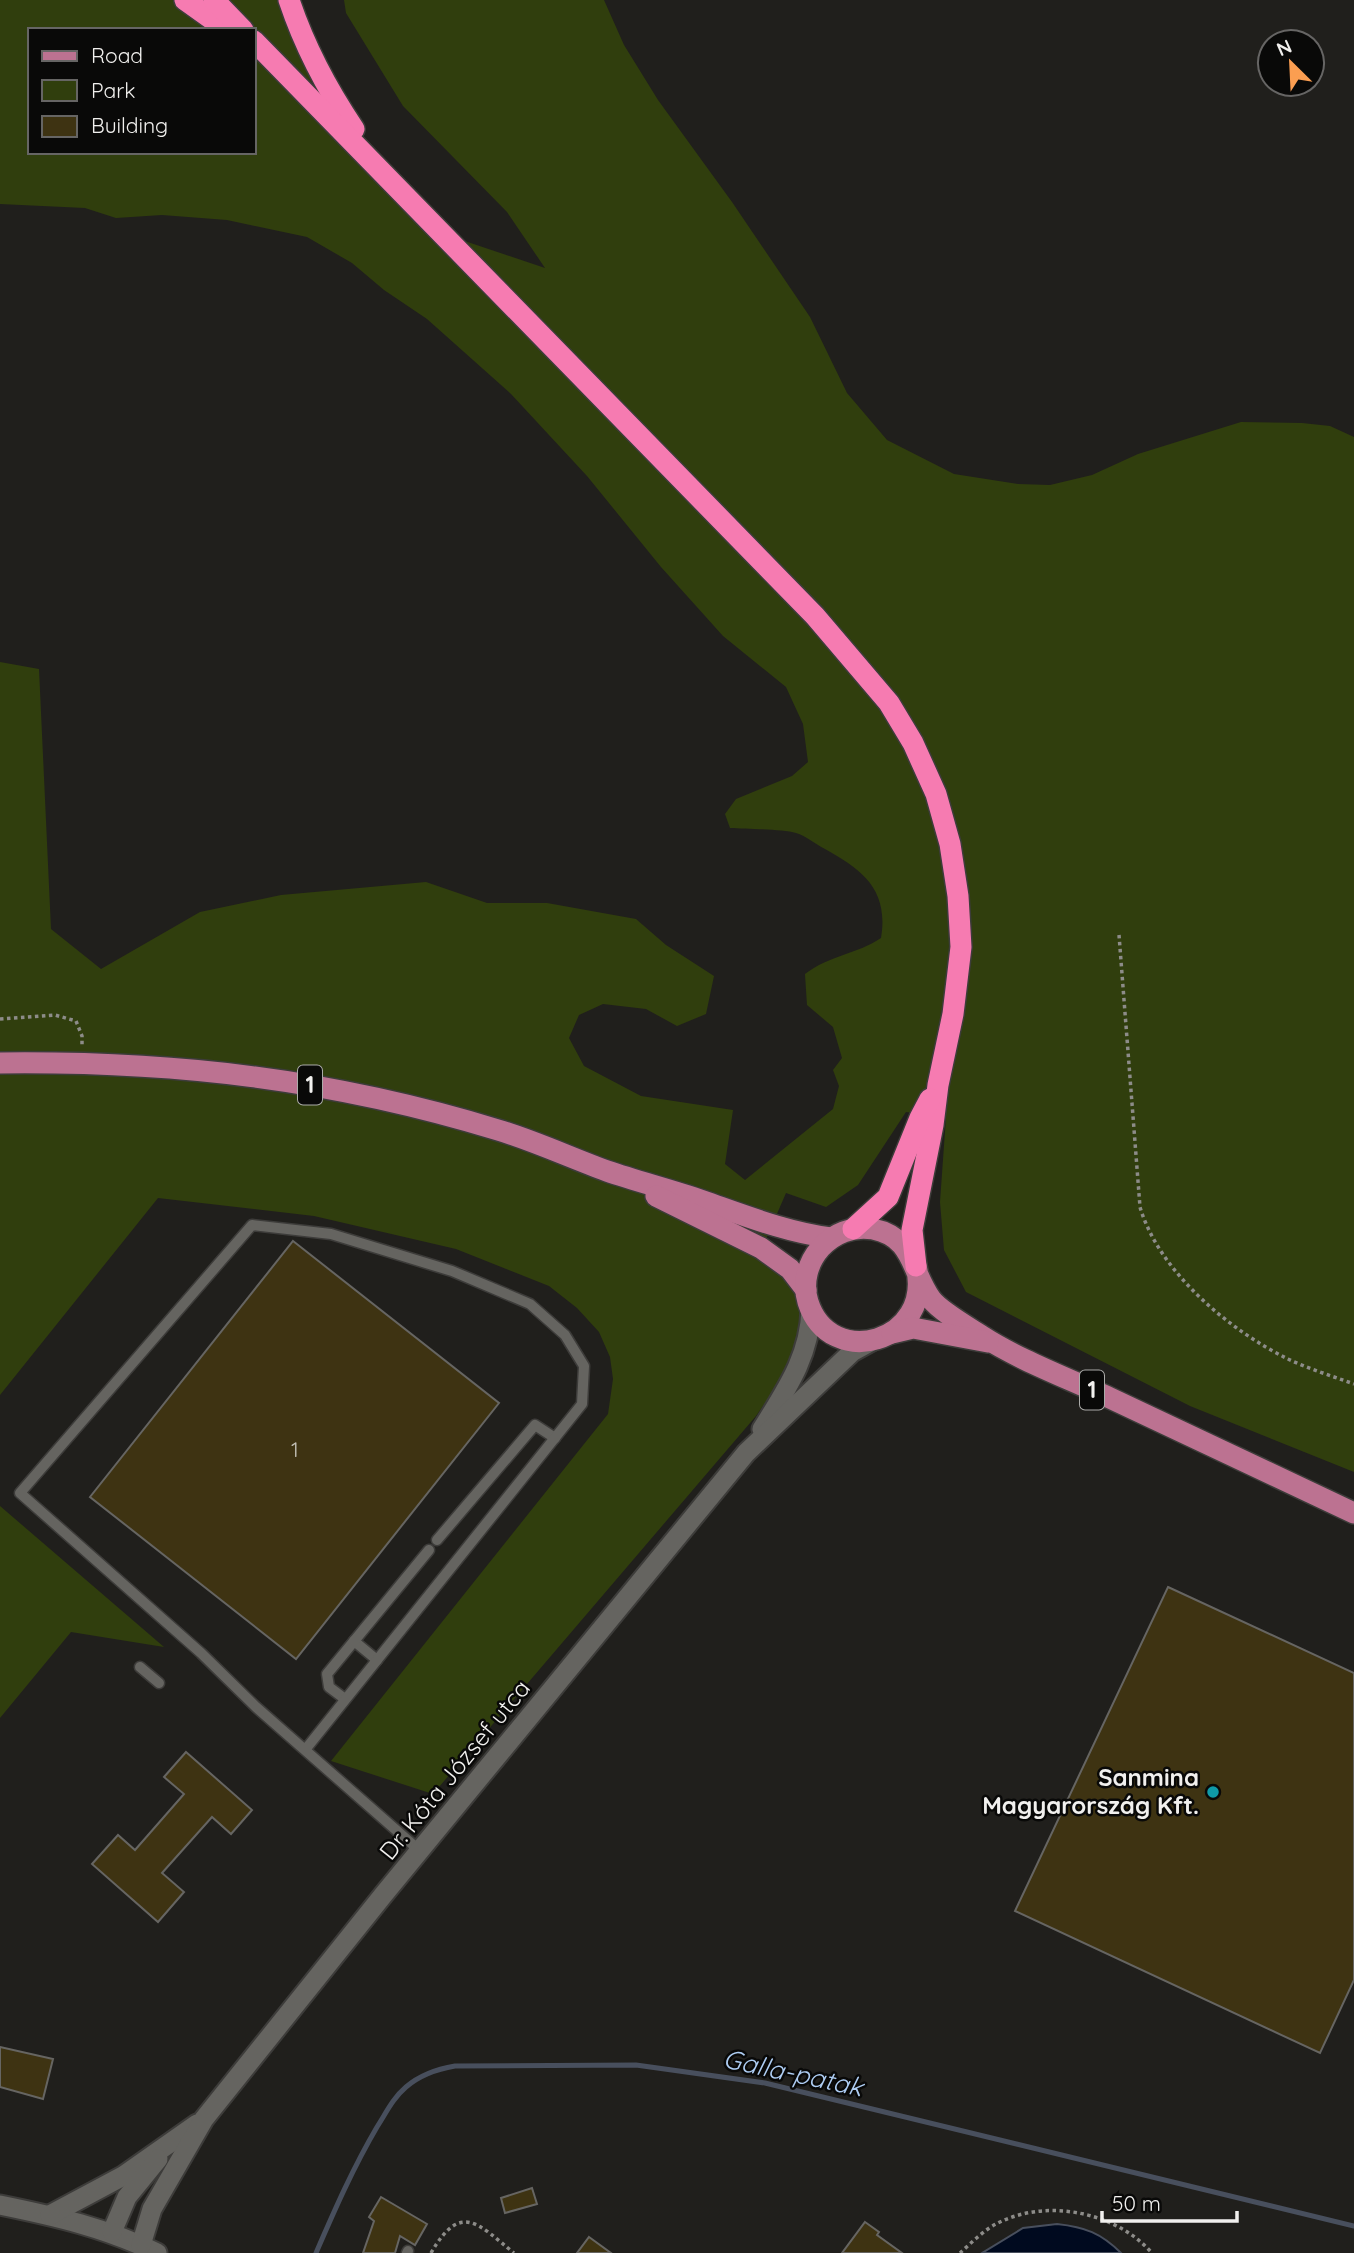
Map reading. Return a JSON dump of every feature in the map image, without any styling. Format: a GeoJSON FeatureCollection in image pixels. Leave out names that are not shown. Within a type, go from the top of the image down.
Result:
{"type":"FeatureCollection","features":[{"type":"Feature","properties":{"kind":"highway"},"geometry":{"type":"LineString","coordinates":[[185,0],[224,28]]}},
{"type":"Feature","properties":{"kind":"highway"},"geometry":{"type":"LineString","coordinates":[[214,0],[241,28]]}},
{"type":"Feature","properties":{"kind":"highway"},"geometry":{"type":"LineString","coordinates":[[289,0],[308,47],[340,109],[382,172]]}},
{"type":"Feature","properties":{"kind":"highway"},"geometry":{"type":"LineString","coordinates":[[262,53],[382,172],[815,616],[889,703],[913,743],[936,794],[950,844],[958,896],[961,947],[953,1014],[912,1230],[916,1266]]}},
{"type":"Feature","properties":{"kind":"highway"},"geometry":{"type":"LineString","coordinates":[[853,1229],[888,1197],[920,1118],[938,1085]]}},
{"type":"Feature","properties":{"kind":"main road","name":"1"},"geometry":{"type":"LineString","coordinates":[[0,1063],[82,1062],[181,1067],[342,1090],[407,1104],[501,1130],[608,1171],[701,1200],[780,1229],[831,1238]]}},
{"type":"Feature","properties":{"kind":"main road","name":"1"},"geometry":{"type":"LineString","coordinates":[[608,1171],[761,1248],[790,1269],[821,1324],[836,1335],[854,1341],[882,1337],[913,1328],[993,1343]]}},
{"type":"Feature","properties":{"kind":"main road","name":"1"},"geometry":{"type":"LineString","coordinates":[[853,1229],[873,1229],[891,1236],[906,1249],[931,1300],[993,1343],[1354,1513]]}},
{"type":"Feature","properties":{"kind":"main road"},"geometry":{"type":"LineString","coordinates":[[809,1300],[806,1280],[811,1262],[831,1238],[853,1229]]}},
{"type":"Feature","properties":{"kind":"main road"},"geometry":{"type":"LineString","coordinates":[[882,1337],[906,1321],[916,1304],[919,1285],[916,1266]]}},
{"type":"Feature","properties":{"kind":"street"},"geometry":{"type":"LineString","coordinates":[[746,1453],[797,1371],[811,1329],[809,1300]]}},
{"type":"Feature","properties":{"kind":"street"},"geometry":{"type":"LineString","coordinates":[[746,1453],[852,1352],[882,1337]]}},
{"type":"Feature","properties":{"kind":"street","name":"Dr. Kóta József utca"},"geometry":{"type":"LineString","coordinates":[[149,2249],[152,2209],[204,2119],[746,1453]]}},
{"type":"Feature","properties":{"kind":"street","name":"Dr. Kóta József utca"},"geometry":{"type":"LineString","coordinates":[[50,2215],[123,2176],[204,2119]]}},
{"type":"Feature","properties":{"kind":"street","name":"Dr. Kóta József utca"},"geometry":{"type":"LineString","coordinates":[[112,2232],[127,2197],[170,2144]]}},
{"type":"Feature","properties":{"kind":"street"},"geometry":{"type":"LineString","coordinates":[[0,2206],[50,2215],[112,2232],[149,2249]]}},
{"type":"Feature","properties":{"kind":"lane"},"geometry":{"type":"LineString","coordinates":[[305,1750],[582,1404],[584,1366],[565,1335],[530,1304],[452,1270],[331,1234],[252,1224],[20,1493],[201,1653],[256,1707],[420,1851]]}},
{"type":"Feature","properties":{"kind":"lane"},"geometry":{"type":"LineString","coordinates":[[437,1540],[535,1425],[555,1438]]}},
{"type":"Feature","properties":{"kind":"lane"},"geometry":{"type":"LineString","coordinates":[[345,1699],[329,1687],[327,1674],[429,1550]]}},
{"type":"Feature","properties":{"kind":"lane"},"geometry":{"type":"LineString","coordinates":[[354,1641],[377,1660]]}},
{"type":"Feature","properties":{"kind":"lane"},"geometry":{"type":"LineString","coordinates":[[140,1667],[159,1683]]}},
{"type":"Feature","properties":{"kind":"path"},"geometry":{"type":"LineString","coordinates":[[1119,935],[1140,1207],[1145,1223],[1176,1272],[1202,1299],[1227,1319],[1253,1339],[1288,1359],[1354,1384]]}},
{"type":"Feature","properties":{"kind":"path"},"geometry":{"type":"LineString","coordinates":[[0,1020],[55,1015],[76,1021],[82,1036],[82,1062]]}},
{"type":"Feature","properties":{"kind":"path"},"geometry":{"type":"LineString","coordinates":[[960,2253],[998,2223],[1035,2211],[1079,2211],[1117,2226],[1152,2253]]}},
{"type":"Feature","properties":{"kind":"path"},"geometry":{"type":"LineString","coordinates":[[431,2253],[445,2230],[465,2221],[484,2229],[514,2253]]}},
{"type":"Feature","properties":{"kind":"green space"},"geometry":{"type":"Polygon","coordinates":[[[0,0],[283,0],[291,32],[337,143],[426,228],[545,268],[507,212],[403,106],[346,13],[344,0],[604,0],[624,45],[658,100],[810,317],[847,393],[887,440],[954,474],[1018,484],[1050,485],[1092,475],[1138,454],[1241,422],[1330,426],[1354,437],[1354,1472],[1190,1406],[966,1292],[944,1250],[940,1202],[946,1117],[906,1112],[858,1185],[826,1207],[786,1193],[763,1246],[787,1266],[806,1311],[793,1363],[756,1416],[433,1794],[331,1761],[608,1414],[613,1379],[610,1357],[599,1332],[577,1308],[549,1286],[456,1249],[314,1216],[158,1198],[0,1395],[0,662],[39,669],[51,929],[101,969],[200,912],[281,895],[426,882],[487,903],[547,903],[636,919],[666,945],[714,976],[706,1014],[677,1026],[646,1009],[603,1004],[579,1015],[569,1038],[584,1066],[641,1096],[733,1110],[725,1164],[745,1180],[833,1109],[839,1086],[833,1070],[842,1058],[833,1027],[807,1005],[805,974],[881,938],[881,907],[877,894],[862,874],[803,836],[782,831],[730,828],[725,814],[736,799],[792,776],[808,762],[803,724],[786,687],[723,636],[661,567],[587,476],[511,394],[427,319],[384,290],[352,263],[307,237],[227,220],[162,215],[116,218],[85,208],[0,204],[0,0]]]}},
{"type":"Feature","properties":{"kind":"green space"},"geometry":{"type":"Polygon","coordinates":[[[0,1506],[164,1647],[71,1632],[0,1718],[0,1506]]]}},
{"type":"Feature","properties":{"kind":"water"},"geometry":{"type":"Polygon","coordinates":[[[1057,2224],[1092,2232],[1121,2253],[982,2253],[1023,2228],[1057,2224]]]}},
{"type":"Feature","properties":{"kind":"building"},"geometry":{"type":"Polygon","coordinates":[[[293,1241],[499,1403],[296,1659],[90,1497],[293,1241]]]}},
{"type":"Feature","properties":{"kind":"building","name":"Sanmina Magyarország Kft."},"geometry":{"type":"Polygon","coordinates":[[[1168,1587],[1354,1673],[1354,1980],[1320,2053],[1015,1911],[1168,1587]]]}},
{"type":"Feature","properties":{"kind":"building"},"geometry":{"type":"Polygon","coordinates":[[[186,1752],[252,1810],[231,1834],[212,1817],[162,1873],[184,1892],[158,1922],[92,1864],[118,1835],[135,1850],[184,1794],[164,1777],[186,1752]]]}},
{"type":"Feature","properties":{"kind":"building"},"geometry":{"type":"Polygon","coordinates":[[[0,2047],[53,2059],[43,2099],[0,2087],[0,2047]]]}},
{"type":"Feature","properties":{"kind":"building"},"geometry":{"type":"Polygon","coordinates":[[[532,2188],[537,2204],[505,2213],[501,2198],[532,2188]]]}},
{"type":"Feature","properties":{"kind":"building"},"geometry":{"type":"Polygon","coordinates":[[[381,2197],[427,2224],[415,2245],[400,2236],[395,2253],[363,2253],[374,2221],[369,2217],[381,2197]]]}},
{"type":"Feature","properties":{"kind":"building"},"geometry":{"type":"Polygon","coordinates":[[[865,2222],[879,2232],[877,2235],[902,2253],[842,2253],[865,2222]]]}},
{"type":"Feature","properties":{"kind":"building"},"geometry":{"type":"Polygon","coordinates":[[[589,2237],[611,2253],[577,2253],[589,2237]]]}},
{"type":"Feature","properties":{"kind":"waterway","name":"Galla-patak"},"geometry":{"type":"LineString","coordinates":[[316,2253],[360,2158],[393,2101],[417,2079],[455,2066],[636,2065],[765,2083],[1354,2226]]}},
{"type":"Feature","properties":{"kind":"place","name":"Sanmina Magyarország Kft."},"geometry":{"type":"Point","coordinates":[1213,1792]}}]}
